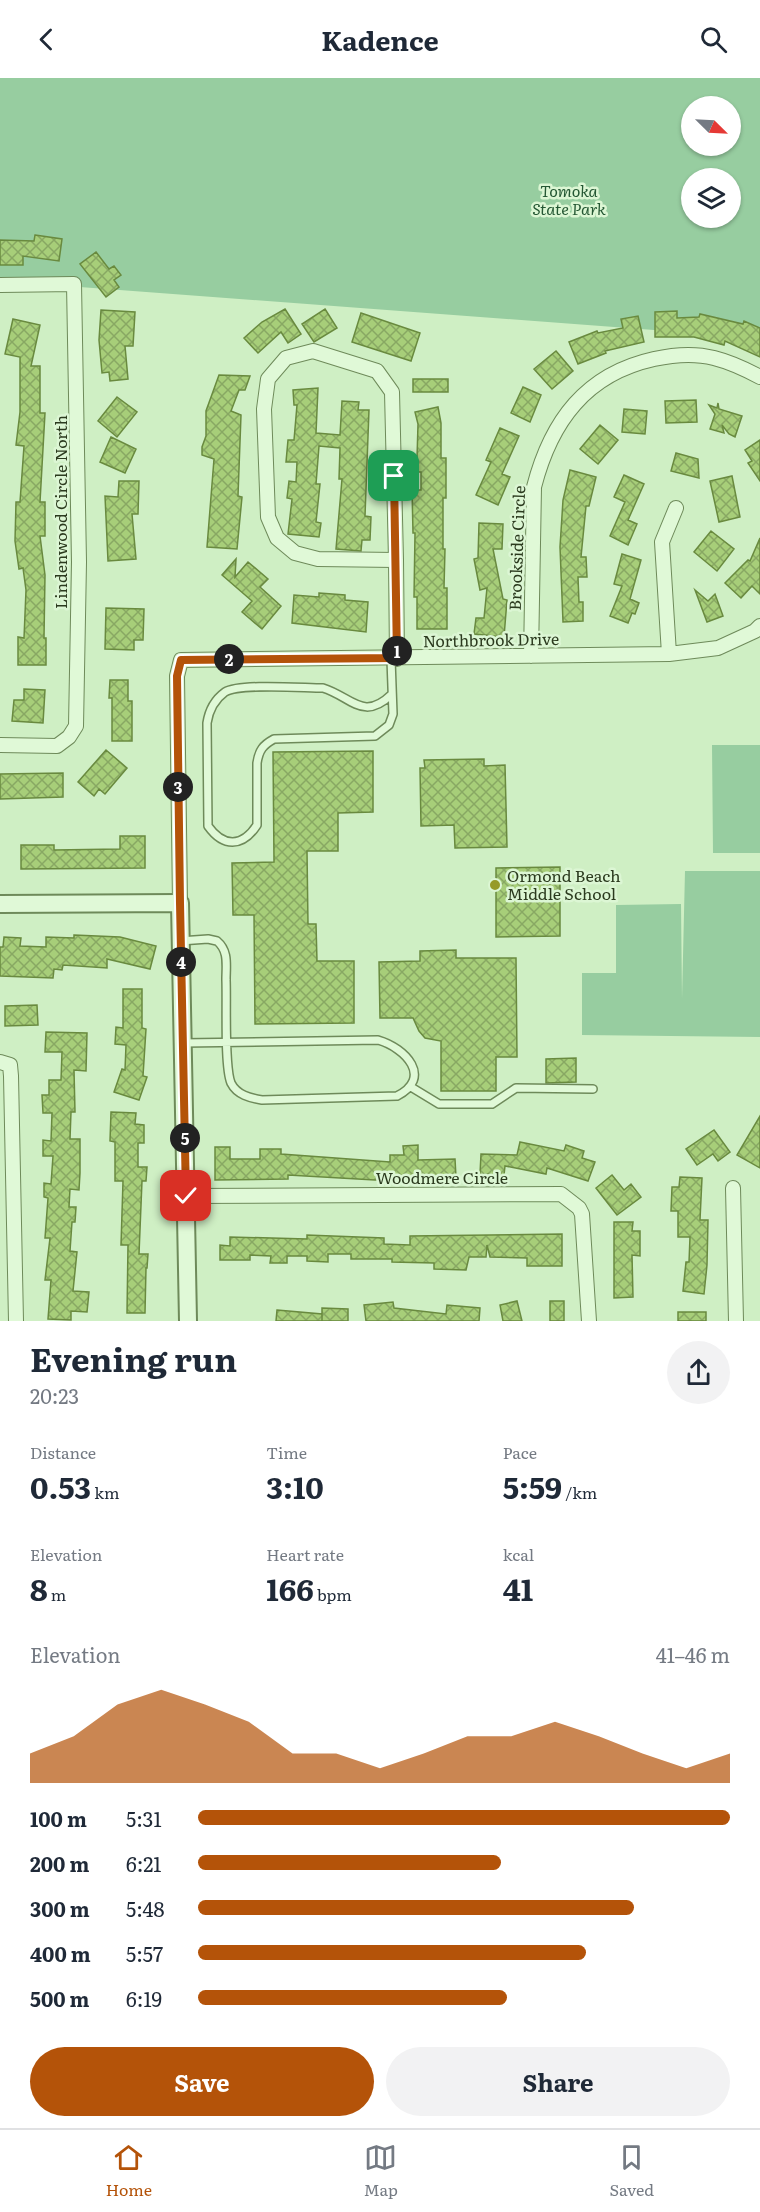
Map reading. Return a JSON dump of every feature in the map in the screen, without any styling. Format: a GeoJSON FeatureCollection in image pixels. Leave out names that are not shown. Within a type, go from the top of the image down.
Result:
{"type":"FeatureCollection","features":[{"type":"Feature","properties":{"kind":"street","name":"Lindenwood Circle North"},"geometry":{"type":"LineString","coordinates":[[0,285],[74,284],[79,562],[76,726],[69,737],[57,746],[0,745]]}},
{"type":"Feature","properties":{"kind":"street"},"geometry":{"type":"LineString","coordinates":[[394,658],[396,560],[392,392],[377,371],[324,354],[313,351],[286,358],[268,379],[264,409],[268,517],[277,538],[295,553],[318,560],[396,560]]}},
{"type":"Feature","properties":{"kind":"street","name":"Brookside Circle"},"geometry":{"type":"LineString","coordinates":[[531,656],[534,487],[540,464],[562,417],[586,391],[610,374],[637,363],[663,357],[691,355],[712,357],[760,377]]}},
{"type":"Feature","properties":{"kind":"street"},"geometry":{"type":"LineString","coordinates":[[669,654],[662,542],[676,508]]}},
{"type":"Feature","properties":{"kind":"street","name":"Northbrook Drive"},"geometry":{"type":"LineString","coordinates":[[180,903],[177,676],[181,660],[669,654],[718,648],[755,631],[760,626]]}},
{"type":"Feature","properties":{"kind":"street"},"geometry":{"type":"LineString","coordinates":[[0,903],[180,903],[188,1321]]}},
{"type":"Feature","properties":{"kind":"street"},"geometry":{"type":"LineString","coordinates":[[5,1064],[6,1225],[15,1321]]}},
{"type":"Feature","properties":{"kind":"street"},"geometry":{"type":"LineString","coordinates":[[733,1188],[736,1321]]}},
{"type":"Feature","properties":{"kind":"street","name":"Woodmere Circle"},"geometry":{"type":"LineString","coordinates":[[186,1196],[561,1194],[579,1208],[582,1214],[589,1321]]}},
{"type":"Feature","properties":{"kind":"lane"},"geometry":{"type":"LineString","coordinates":[[392,694],[384,702],[369,709],[356,706],[323,688],[241,688],[227,691],[216,701],[209,712],[207,723],[208,826],[217,838],[230,842],[242,840],[251,834],[257,825],[257,763],[264,744],[274,739],[375,736],[389,725],[393,714],[394,658]]}},
{"type":"Feature","properties":{"kind":"lane"},"geometry":{"type":"LineString","coordinates":[[180,942],[208,939],[217,941],[226,953],[228,1042],[228,1070],[231,1083],[239,1093],[262,1100],[397,1096],[409,1090],[415,1081],[414,1069],[409,1059],[389,1043],[378,1041],[228,1042],[183,1043]]}},
{"type":"Feature","properties":{"kind":"lane"},"geometry":{"type":"LineString","coordinates":[[411,1087],[439,1104],[492,1104],[516,1088],[593,1089]]}},
{"type":"Feature","properties":{"kind":"green space","name":"Tomoka State Park"},"geometry":{"type":"Polygon","coordinates":[[[0,78],[760,78],[760,338],[0,281],[0,78]]]}},
{"type":"Feature","properties":{"kind":"green space"},"geometry":{"type":"Polygon","coordinates":[[[712,745],[760,745],[760,853],[713,853],[712,745]]]}},
{"type":"Feature","properties":{"kind":"green space"},"geometry":{"type":"Polygon","coordinates":[[[685,871],[760,871],[760,1037],[582,1035],[582,973],[616,973],[616,905],[681,904],[682,999],[685,871]]]}},
{"type":"Feature","properties":{"kind":"building"},"geometry":{"type":"Polygon","coordinates":[[[35,235],[62,239],[59,261],[23,256],[23,265],[0,265],[0,240],[34,241],[35,235]]]}},
{"type":"Feature","properties":{"kind":"building"},"geometry":{"type":"Polygon","coordinates":[[[96,252],[109,269],[114,266],[121,275],[114,280],[119,287],[106,297],[80,264],[96,252]]]}},
{"type":"Feature","properties":{"kind":"building"},"geometry":{"type":"Polygon","coordinates":[[[285,309],[301,334],[288,343],[281,332],[258,353],[244,338],[262,322],[285,309]]]}},
{"type":"Feature","properties":{"kind":"building"},"geometry":{"type":"Polygon","coordinates":[[[325,309],[337,328],[314,342],[302,324],[325,309]]]}},
{"type":"Feature","properties":{"kind":"building"},"geometry":{"type":"Polygon","coordinates":[[[101,310],[135,312],[133,346],[125,346],[128,379],[110,381],[109,372],[102,373],[99,340],[101,310]]]}},
{"type":"Feature","properties":{"kind":"building"},"geometry":{"type":"Polygon","coordinates":[[[677,311],[677,318],[699,317],[700,314],[743,324],[744,321],[760,328],[760,357],[725,341],[724,345],[694,337],[655,337],[655,312],[677,311]]]}},
{"type":"Feature","properties":{"kind":"building"},"geometry":{"type":"Polygon","coordinates":[[[361,313],[420,333],[411,361],[352,342],[361,313]]]}},
{"type":"Feature","properties":{"kind":"building"},"geometry":{"type":"Polygon","coordinates":[[[638,316],[644,342],[605,351],[606,353],[578,364],[569,342],[597,331],[598,333],[623,328],[621,319],[638,316]]]}},
{"type":"Feature","properties":{"kind":"building"},"geometry":{"type":"Polygon","coordinates":[[[13,319],[40,325],[31,366],[40,366],[40,413],[45,413],[40,502],[45,502],[45,536],[40,536],[45,575],[46,665],[18,665],[18,637],[24,638],[26,590],[23,568],[19,569],[15,541],[16,502],[20,502],[24,446],[16,445],[20,412],[20,357],[5,354],[13,319]]]}},
{"type":"Feature","properties":{"kind":"building"},"geometry":{"type":"Polygon","coordinates":[[[556,351],[573,371],[552,389],[534,369],[556,351]]]}},
{"type":"Feature","properties":{"kind":"building"},"geometry":{"type":"Polygon","coordinates":[[[219,375],[250,376],[245,390],[239,390],[231,411],[241,415],[238,496],[242,497],[237,549],[207,547],[214,459],[202,455],[202,447],[206,436],[206,411],[219,375]]]}},
{"type":"Feature","properties":{"kind":"building"},"geometry":{"type":"Polygon","coordinates":[[[413,379],[448,379],[448,392],[413,392],[413,379]]]}},
{"type":"Feature","properties":{"kind":"building"},"geometry":{"type":"Polygon","coordinates":[[[523,387],[541,395],[530,422],[511,413],[523,387]]]}},
{"type":"Feature","properties":{"kind":"building"},"geometry":{"type":"Polygon","coordinates":[[[318,388],[316,433],[340,435],[342,401],[359,402],[358,410],[369,410],[365,516],[371,517],[370,540],[362,540],[361,551],[336,549],[342,479],[339,479],[340,448],[319,446],[316,484],[320,484],[316,522],[321,523],[319,537],[288,534],[292,499],[287,498],[289,481],[296,482],[297,462],[286,462],[288,440],[294,440],[297,405],[294,405],[293,390],[318,388]]]}},
{"type":"Feature","properties":{"kind":"building"},"geometry":{"type":"Polygon","coordinates":[[[117,397],[137,412],[117,437],[98,421],[117,397]]]}},
{"type":"Feature","properties":{"kind":"building"},"geometry":{"type":"Polygon","coordinates":[[[696,400],[697,422],[666,423],[665,401],[696,400]]]}},
{"type":"Feature","properties":{"kind":"building"},"geometry":{"type":"Polygon","coordinates":[[[718,403],[719,409],[742,416],[735,437],[729,434],[722,425],[724,433],[710,429],[715,414],[709,405],[717,408],[718,403]]]}},
{"type":"Feature","properties":{"kind":"building"},"geometry":{"type":"Polygon","coordinates":[[[438,407],[441,423],[441,458],[446,458],[443,549],[445,549],[444,588],[447,588],[447,629],[417,629],[417,597],[414,597],[415,533],[413,533],[412,490],[421,490],[421,472],[413,472],[414,458],[417,458],[418,424],[415,412],[438,407]]]}},
{"type":"Feature","properties":{"kind":"building"},"geometry":{"type":"Polygon","coordinates":[[[624,409],[647,411],[645,434],[622,432],[624,409]]]}},
{"type":"Feature","properties":{"kind":"building"},"geometry":{"type":"Polygon","coordinates":[[[600,425],[618,440],[598,464],[580,449],[600,425]]]}},
{"type":"Feature","properties":{"kind":"building"},"geometry":{"type":"Polygon","coordinates":[[[500,428],[519,436],[502,474],[510,477],[498,505],[476,495],[491,462],[486,460],[500,428]]]}},
{"type":"Feature","properties":{"kind":"building"},"geometry":{"type":"Polygon","coordinates":[[[111,437],[136,449],[125,473],[100,462],[111,437]]]}},
{"type":"Feature","properties":{"kind":"building"},"geometry":{"type":"Polygon","coordinates":[[[760,440],[760,481],[748,463],[752,461],[745,450],[760,440]]]}},
{"type":"Feature","properties":{"kind":"building"},"geometry":{"type":"Polygon","coordinates":[[[676,453],[698,459],[699,478],[671,471],[676,453]]]}},
{"type":"Feature","properties":{"kind":"building"},"geometry":{"type":"Polygon","coordinates":[[[570,470],[596,477],[589,506],[586,506],[581,557],[586,557],[587,577],[578,577],[579,602],[583,602],[583,621],[563,622],[560,547],[563,500],[570,470]]]}},
{"type":"Feature","properties":{"kind":"building"},"geometry":{"type":"Polygon","coordinates":[[[624,475],[644,484],[628,520],[637,524],[628,545],[610,536],[625,502],[614,497],[624,475]]]}},
{"type":"Feature","properties":{"kind":"building"},"geometry":{"type":"Polygon","coordinates":[[[732,476],[740,517],[719,522],[710,481],[732,476]]]}},
{"type":"Feature","properties":{"kind":"building"},"geometry":{"type":"Polygon","coordinates":[[[119,481],[139,481],[138,514],[132,514],[136,559],[108,561],[105,496],[118,497],[119,481]]]}},
{"type":"Feature","properties":{"kind":"building"},"geometry":{"type":"Polygon","coordinates":[[[479,523],[503,524],[502,549],[493,549],[503,599],[507,600],[504,637],[474,634],[476,618],[484,618],[487,588],[480,590],[474,559],[478,558],[479,523]]]}},
{"type":"Feature","properties":{"kind":"building"},"geometry":{"type":"Polygon","coordinates":[[[711,531],[734,549],[717,571],[694,552],[711,531]]]}},
{"type":"Feature","properties":{"kind":"building"},"geometry":{"type":"Polygon","coordinates":[[[760,538],[760,594],[752,586],[741,598],[725,583],[748,560],[750,561],[760,538]]]}},
{"type":"Feature","properties":{"kind":"building"},"geometry":{"type":"Polygon","coordinates":[[[622,554],[641,560],[630,599],[639,603],[628,623],[610,616],[622,586],[614,584],[622,554]]]}},
{"type":"Feature","properties":{"kind":"building"},"geometry":{"type":"Polygon","coordinates":[[[236,559],[235,577],[248,562],[268,579],[260,587],[281,606],[262,629],[242,612],[252,601],[222,575],[236,559]]]}},
{"type":"Feature","properties":{"kind":"building"},"geometry":{"type":"Polygon","coordinates":[[[695,590],[708,601],[715,594],[723,616],[707,622],[695,590]]]}},
{"type":"Feature","properties":{"kind":"building"},"geometry":{"type":"Polygon","coordinates":[[[319,593],[345,595],[345,600],[368,602],[366,632],[292,623],[294,595],[319,597],[319,593]]]}},
{"type":"Feature","properties":{"kind":"building"},"geometry":{"type":"Polygon","coordinates":[[[106,608],[144,609],[143,640],[134,640],[134,650],[105,649],[106,608]]]}},
{"type":"Feature","properties":{"kind":"building"},"geometry":{"type":"Polygon","coordinates":[[[110,680],[128,680],[128,701],[132,701],[132,741],[112,741],[110,680]]]}},
{"type":"Feature","properties":{"kind":"building"},"geometry":{"type":"Polygon","coordinates":[[[24,689],[45,690],[43,723],[12,721],[14,700],[24,700],[24,689]]]}},
{"type":"Feature","properties":{"kind":"building"},"geometry":{"type":"Polygon","coordinates":[[[106,750],[127,768],[105,794],[99,789],[94,796],[78,782],[106,750]]]}},
{"type":"Feature","properties":{"kind":"building"},"geometry":{"type":"Polygon","coordinates":[[[373,751],[373,812],[338,813],[338,851],[307,851],[308,924],[316,924],[317,961],[354,961],[354,1023],[255,1024],[254,915],[233,915],[232,863],[274,862],[273,752],[373,751]]]}},
{"type":"Feature","properties":{"kind":"building"},"geometry":{"type":"Polygon","coordinates":[[[484,759],[484,766],[505,765],[507,847],[455,848],[454,825],[421,826],[420,768],[425,768],[424,760],[484,759]]]}},
{"type":"Feature","properties":{"kind":"building"},"geometry":{"type":"Polygon","coordinates":[[[63,773],[63,797],[0,799],[0,774],[63,773]]]}},
{"type":"Feature","properties":{"kind":"building"},"geometry":{"type":"Polygon","coordinates":[[[120,836],[145,836],[145,868],[21,869],[21,845],[54,845],[54,850],[120,849],[120,836]]]}},
{"type":"Feature","properties":{"kind":"building"},"geometry":{"type":"Polygon","coordinates":[[[560,867],[560,936],[496,937],[496,868],[560,867]]]}},
{"type":"Feature","properties":{"kind":"building"},"geometry":{"type":"Polygon","coordinates":[[[74,935],[120,937],[156,946],[150,969],[107,959],[107,968],[63,965],[62,970],[54,969],[53,978],[0,976],[0,947],[3,947],[4,937],[21,938],[20,946],[46,947],[46,937],[74,938],[74,935]]]}},
{"type":"Feature","properties":{"kind":"building"},"geometry":{"type":"Polygon","coordinates":[[[456,950],[456,958],[516,958],[517,1057],[496,1057],[496,1091],[441,1091],[441,1041],[425,1038],[413,1018],[380,1018],[379,962],[420,961],[420,951],[456,950]]]}},
{"type":"Feature","properties":{"kind":"building"},"geometry":{"type":"Polygon","coordinates":[[[123,989],[142,989],[142,1028],[146,1029],[143,1076],[147,1077],[139,1100],[114,1092],[122,1069],[125,1070],[126,1045],[115,1044],[116,1027],[123,1028],[123,989]]]}},
{"type":"Feature","properties":{"kind":"building"},"geometry":{"type":"Polygon","coordinates":[[[37,1005],[38,1025],[5,1026],[5,1006],[37,1005]]]}},
{"type":"Feature","properties":{"kind":"building"},"geometry":{"type":"Polygon","coordinates":[[[46,1032],[87,1033],[86,1071],[74,1070],[75,1112],[71,1112],[70,1139],[80,1139],[80,1173],[79,1190],[70,1189],[69,1207],[76,1207],[75,1222],[72,1222],[70,1251],[77,1252],[73,1291],[89,1292],[87,1312],[71,1311],[71,1320],[48,1319],[51,1280],[45,1280],[50,1238],[45,1238],[48,1198],[44,1197],[44,1183],[51,1184],[53,1156],[43,1156],[43,1140],[51,1141],[52,1113],[43,1113],[42,1095],[49,1095],[49,1080],[61,1080],[62,1052],[45,1052],[46,1032]]]}},
{"type":"Feature","properties":{"kind":"building"},"geometry":{"type":"Polygon","coordinates":[[[576,1058],[576,1082],[546,1083],[546,1059],[576,1058]]]}},
{"type":"Feature","properties":{"kind":"building"},"geometry":{"type":"Polygon","coordinates":[[[111,1112],[136,1113],[135,1124],[144,1125],[144,1143],[138,1143],[138,1167],[147,1167],[146,1181],[142,1181],[139,1254],[148,1254],[145,1313],[127,1313],[128,1245],[121,1245],[123,1181],[115,1181],[115,1142],[110,1141],[111,1112]]]}},
{"type":"Feature","properties":{"kind":"building"},"geometry":{"type":"Polygon","coordinates":[[[760,1116],[760,1168],[737,1155],[760,1116]]]}},
{"type":"Feature","properties":{"kind":"building"},"geometry":{"type":"Polygon","coordinates":[[[714,1130],[730,1152],[718,1161],[713,1154],[697,1165],[686,1149],[714,1130]]]}},
{"type":"Feature","properties":{"kind":"building"},"geometry":{"type":"Polygon","coordinates":[[[520,1142],[564,1151],[566,1145],[584,1151],[582,1158],[595,1162],[588,1181],[547,1168],[546,1174],[505,1166],[504,1175],[480,1174],[481,1154],[517,1155],[520,1142]]]}},
{"type":"Feature","properties":{"kind":"building"},"geometry":{"type":"Polygon","coordinates":[[[418,1145],[418,1160],[455,1159],[456,1177],[375,1180],[288,1175],[288,1179],[215,1180],[215,1147],[230,1147],[230,1159],[260,1159],[260,1149],[281,1149],[281,1154],[390,1162],[390,1155],[404,1155],[403,1146],[418,1145]]]}},
{"type":"Feature","properties":{"kind":"building"},"geometry":{"type":"Polygon","coordinates":[[[612,1175],[624,1190],[631,1184],[641,1197],[617,1215],[596,1188],[612,1175]]]}},
{"type":"Feature","properties":{"kind":"building"},"geometry":{"type":"Polygon","coordinates":[[[680,1177],[702,1178],[700,1220],[708,1220],[704,1294],[683,1291],[686,1262],[689,1262],[690,1237],[678,1237],[678,1211],[671,1211],[672,1187],[679,1187],[680,1177]]]}},
{"type":"Feature","properties":{"kind":"building"},"geometry":{"type":"Polygon","coordinates":[[[614,1222],[633,1222],[632,1231],[640,1231],[640,1256],[632,1255],[633,1297],[614,1298],[614,1222]]]}},
{"type":"Feature","properties":{"kind":"building"},"geometry":{"type":"Polygon","coordinates":[[[562,1234],[562,1266],[527,1266],[527,1258],[490,1257],[487,1245],[486,1257],[469,1257],[466,1270],[434,1269],[434,1263],[392,1262],[392,1259],[351,1259],[351,1254],[328,1254],[328,1262],[307,1261],[307,1256],[287,1256],[287,1263],[270,1263],[271,1256],[250,1255],[250,1260],[220,1260],[220,1245],[230,1246],[230,1237],[307,1239],[307,1235],[384,1238],[384,1244],[410,1245],[410,1236],[562,1234]]]}},
{"type":"Feature","properties":{"kind":"building"},"geometry":{"type":"Polygon","coordinates":[[[517,1301],[522,1321],[503,1321],[500,1305],[517,1301]]]}},
{"type":"Feature","properties":{"kind":"building"},"geometry":{"type":"Polygon","coordinates":[[[550,1301],[564,1301],[564,1321],[550,1321],[550,1301]]]}},
{"type":"Feature","properties":{"kind":"building"},"geometry":{"type":"Polygon","coordinates":[[[393,1302],[394,1308],[446,1314],[447,1305],[480,1308],[479,1321],[366,1321],[364,1305],[393,1302]]]}},
{"type":"Feature","properties":{"kind":"building"},"geometry":{"type":"Polygon","coordinates":[[[322,1308],[348,1309],[348,1321],[322,1321],[322,1308]]]}},
{"type":"Feature","properties":{"kind":"building"},"geometry":{"type":"Polygon","coordinates":[[[277,1310],[322,1314],[322,1321],[276,1321],[277,1310]]]}},
{"type":"Feature","properties":{"kind":"building"},"geometry":{"type":"Polygon","coordinates":[[[678,1312],[706,1312],[706,1321],[678,1321],[678,1312]]]}},
{"type":"Feature","properties":{"kind":"place","name":"Ormond Beach Middle School"},"geometry":{"type":"Point","coordinates":[495,885]}},
{"type":"Feature","properties":{"kind":"route"},"geometry":{"type":"LineString","coordinates":[[186,1196],[177,676],[181,660],[397,658],[394,476]]}}]}
